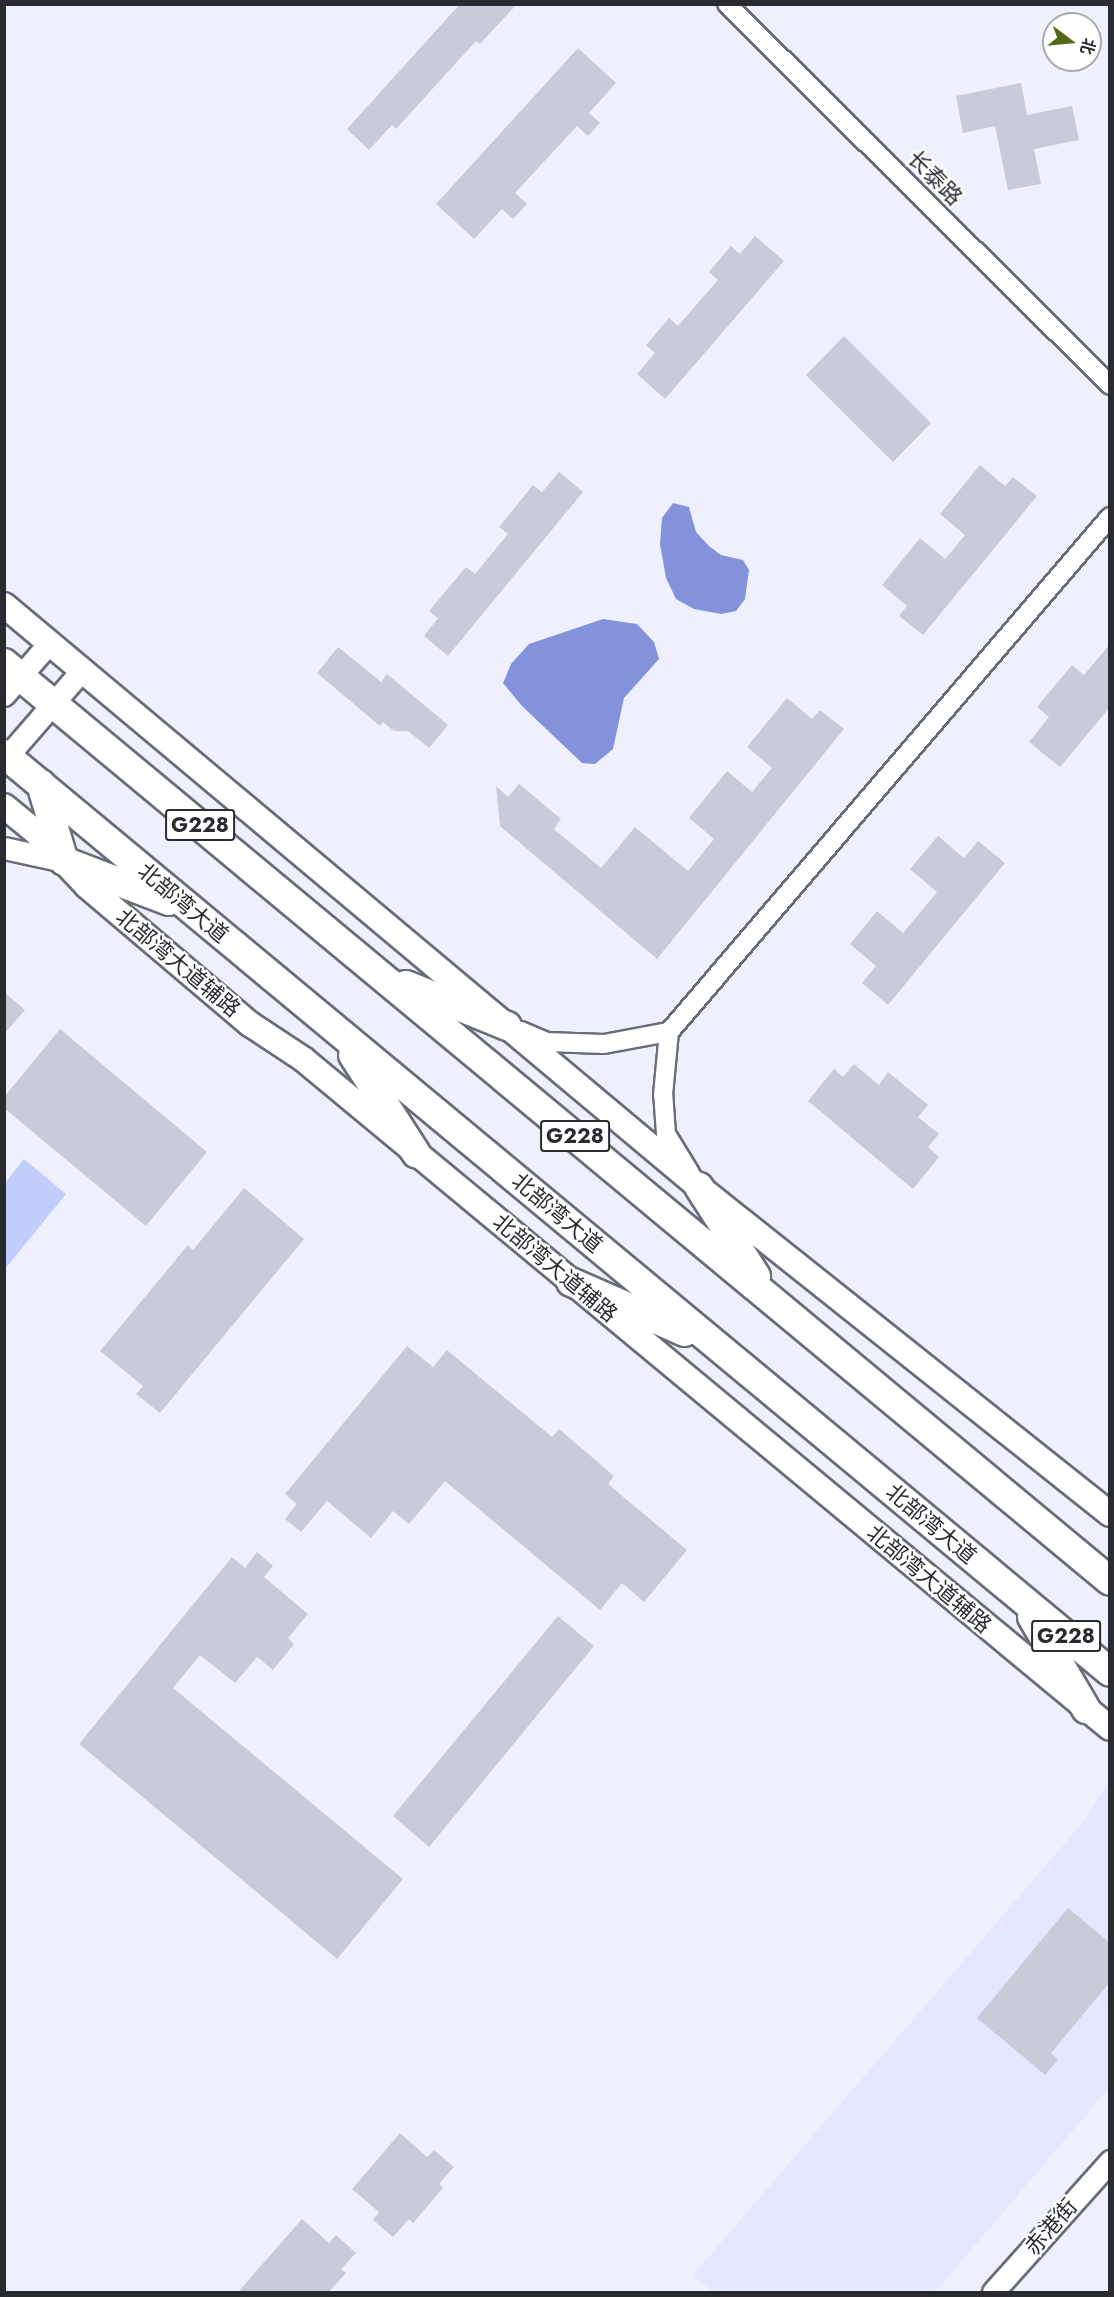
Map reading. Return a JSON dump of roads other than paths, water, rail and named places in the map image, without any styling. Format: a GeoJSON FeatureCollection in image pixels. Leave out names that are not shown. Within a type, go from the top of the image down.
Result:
{"type":"FeatureCollection","features":[{"type":"Feature","properties":{"kind":"highway","name":"G228"},"geometry":{"type":"LineString","coordinates":[[10,678],[54,704],[1110,1581]]}},
{"type":"Feature","properties":{"kind":"highway","name":"北部湾大道"},"geometry":{"type":"LineString","coordinates":[[6,757],[1110,1672]]}},
{"type":"Feature","properties":{"kind":"highway"},"geometry":{"type":"LineString","coordinates":[[41,784],[64,861],[192,910]]}},
{"type":"Feature","properties":{"kind":"highway"},"geometry":{"type":"LineString","coordinates":[[380,974],[507,1026]]}},
{"type":"Feature","properties":{"kind":"highway"},"geometry":{"type":"LineString","coordinates":[[337,1030],[416,1153]]}},
{"type":"Feature","properties":{"kind":"highway"},"geometry":{"type":"LineString","coordinates":[[699,1187],[770,1298]]}},
{"type":"Feature","properties":{"kind":"highway"},"geometry":{"type":"LineString","coordinates":[[571,1282],[717,1346]]}},
{"type":"Feature","properties":{"kind":"highway"},"geometry":{"type":"LineString","coordinates":[[1022,1600],[1086,1709]]}},
{"type":"Feature","properties":{"kind":"main road"},"geometry":{"type":"LineString","coordinates":[[4,605],[699,1187],[1110,1514]]}},
{"type":"Feature","properties":{"kind":"main road","name":"北部湾大道辅路"},"geometry":{"type":"LineString","coordinates":[[4,806],[64,861],[87,886],[250,1024],[303,1059],[1110,1728]]}},
{"type":"Feature","properties":{"kind":"street","name":"长泰路"},"geometry":{"type":"LineString","coordinates":[[727,4],[1110,385]]}},
{"type":"Feature","properties":{"kind":"street"},"geometry":{"type":"LineString","coordinates":[[699,1187],[666,1134],[663,1095],[669,1032],[1110,517]]}},
{"type":"Feature","properties":{"kind":"street"},"geometry":{"type":"LineString","coordinates":[[10,678],[50,643]]}},
{"type":"Feature","properties":{"kind":"street"},"geometry":{"type":"LineString","coordinates":[[6,757],[82,670]]}},
{"type":"Feature","properties":{"kind":"street"},"geometry":{"type":"LineString","coordinates":[[4,848],[64,861]]}},
{"type":"Feature","properties":{"kind":"street"},"geometry":{"type":"LineString","coordinates":[[507,1026],[547,1042],[604,1044],[669,1032]]}},
{"type":"Feature","properties":{"kind":"street","name":"赤港街"},"geometry":{"type":"LineString","coordinates":[[993,2292],[1110,2161]]}}]}
